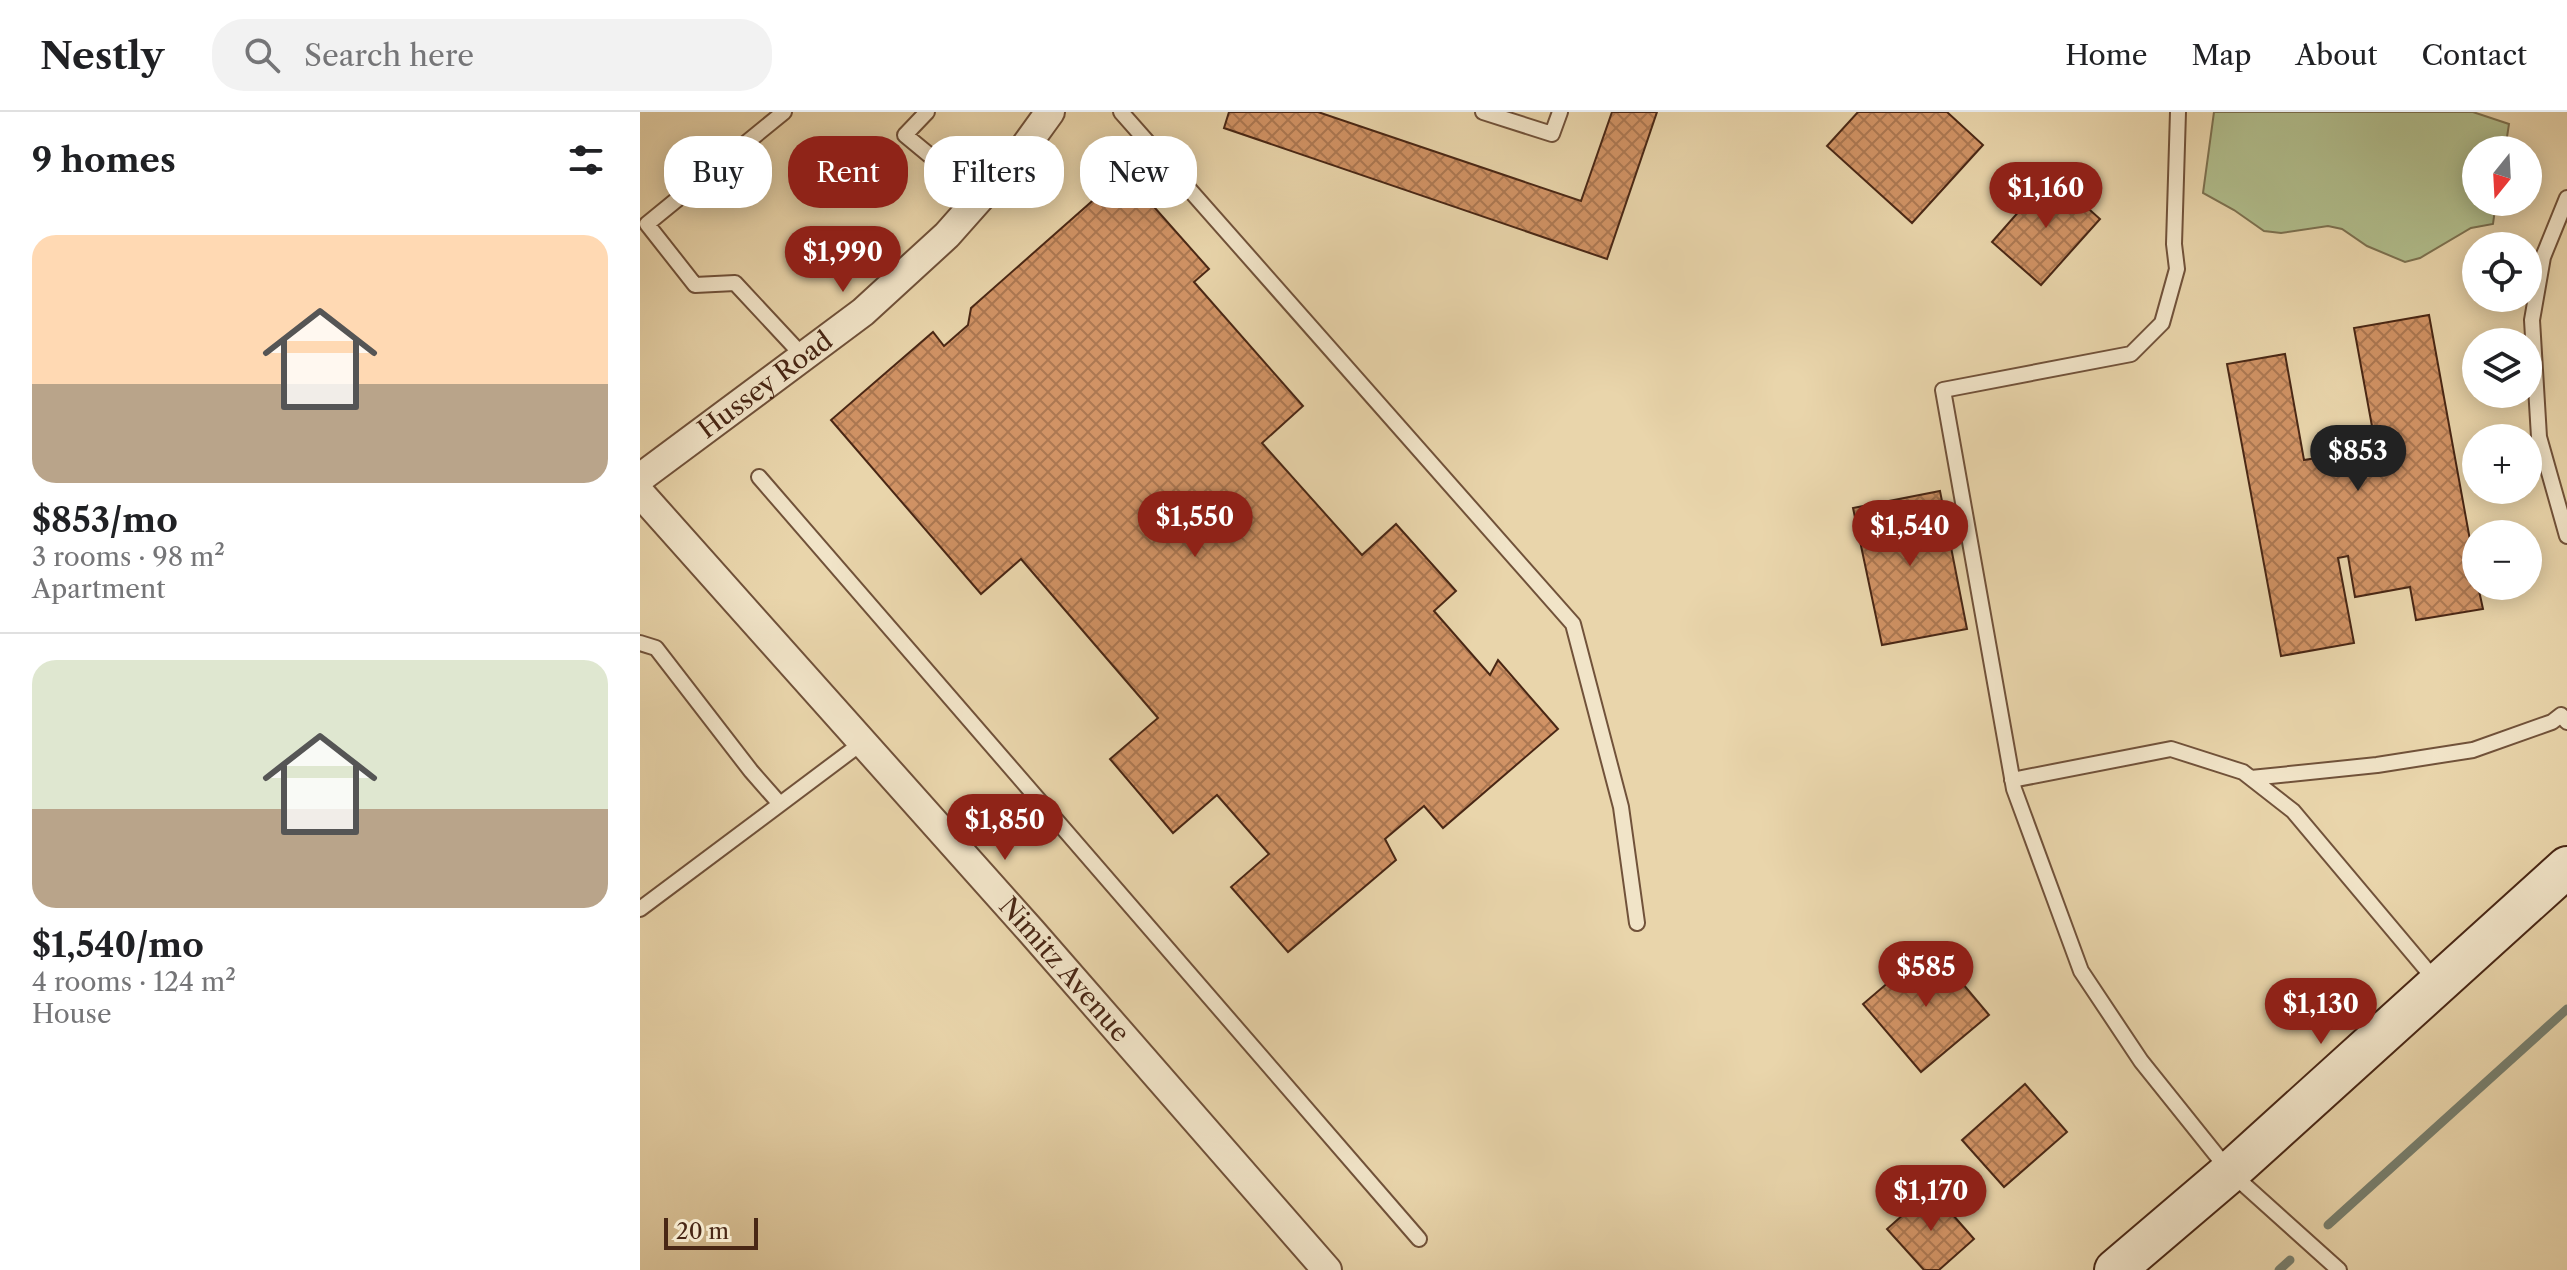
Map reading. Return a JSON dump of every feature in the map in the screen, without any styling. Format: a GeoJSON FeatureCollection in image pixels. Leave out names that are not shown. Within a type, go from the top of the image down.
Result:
{"type":"FeatureCollection","features":[{"type":"Feature","properties":{"kind":"street","name":"Hussey Road"},"geometry":{"type":"LineString","coordinates":[[1033,136],[1050,112]]}},
{"type":"Feature","properties":{"kind":"street","name":"Hussey Road"},"geometry":{"type":"LineString","coordinates":[[640,478],[863,312],[947,235],[970,208]]}},
{"type":"Feature","properties":{"kind":"street","name":"Nimitz Avenue"},"geometry":{"type":"LineString","coordinates":[[640,493],[1327,1270]]}},
{"type":"Feature","properties":{"kind":"street"},"geometry":{"type":"LineString","coordinates":[[2115,1270],[2230,1172],[2567,867]]}},
{"type":"Feature","properties":{"kind":"lane"},"geometry":{"type":"LineString","coordinates":[[784,112],[647,224],[695,285],[735,283],[803,356]]}},
{"type":"Feature","properties":{"kind":"lane"},"geometry":{"type":"LineString","coordinates":[[924,151],[905,135],[927,112]]}},
{"type":"Feature","properties":{"kind":"lane"},"geometry":{"type":"LineString","coordinates":[[1121,112],[1573,624],[1621,807],[1637,923]]}},
{"type":"Feature","properties":{"kind":"lane"},"geometry":{"type":"LineString","coordinates":[[1483,112],[1552,134],[1560,112]]}},
{"type":"Feature","properties":{"kind":"lane"},"geometry":{"type":"LineString","coordinates":[[2178,112],[2174,244],[2177,269],[2162,323],[2131,354],[1943,390],[2012,780],[2081,971],[2141,1061],[2230,1172],[2339,1270]]}},
{"type":"Feature","properties":{"kind":"lane"},"geometry":{"type":"LineString","coordinates":[[2567,198],[2543,257],[2532,320],[2539,437],[2567,536]]}},
{"type":"Feature","properties":{"kind":"lane"},"geometry":{"type":"LineString","coordinates":[[759,477],[1419,1239]]}},
{"type":"Feature","properties":{"kind":"lane"},"geometry":{"type":"LineString","coordinates":[[640,643],[656,648],[780,804]]}},
{"type":"Feature","properties":{"kind":"lane"},"geometry":{"type":"LineString","coordinates":[[2251,778],[2377,765],[2473,750],[2552,722],[2561,715],[2567,722]]}},
{"type":"Feature","properties":{"kind":"lane"},"geometry":{"type":"LineString","coordinates":[[640,909],[863,742]]}},
{"type":"Feature","properties":{"kind":"lane"},"geometry":{"type":"LineString","coordinates":[[2012,780],[2171,749],[2243,772],[2293,811],[2438,983]]}},
{"type":"Feature","properties":{"kind":"green space"},"geometry":{"type":"Polygon","coordinates":[[[2214,112],[2473,112],[2509,124],[2507,136],[2462,136],[2462,216],[2494,216],[2493,224],[2471,228],[2420,258],[2405,262],[2367,246],[2342,229],[2328,226],[2281,233],[2264,231],[2203,193],[2214,112]]]}},
{"type":"Feature","properties":{"kind":"building"},"geometry":{"type":"Polygon","coordinates":[[[1229,112],[1318,112],[1581,201],[1612,112],[1657,112],[1607,259],[1224,128],[1229,112]]]}},
{"type":"Feature","properties":{"kind":"building"},"geometry":{"type":"Polygon","coordinates":[[[1858,112],[1947,112],[1983,145],[1912,223],[1827,146],[1858,112]]]}},
{"type":"Feature","properties":{"kind":"building"},"geometry":{"type":"Polygon","coordinates":[[[2051,175],[2100,219],[2041,285],[1992,242],[2051,175]]]}},
{"type":"Feature","properties":{"kind":"building"},"geometry":{"type":"Polygon","coordinates":[[[1084,208],[1155,208],[1209,269],[1194,282],[1303,406],[1262,443],[1362,555],[1396,524],[1456,591],[1434,611],[1490,675],[1498,660],[1558,729],[1443,828],[1424,806],[1385,839],[1396,860],[1288,952],[1231,887],[1269,854],[1217,795],[1173,833],[1110,759],[1158,718],[1021,559],[981,594],[831,420],[933,332],[944,346],[968,325],[971,308],[1084,208]]]}},
{"type":"Feature","properties":{"kind":"building"},"geometry":{"type":"Polygon","coordinates":[[[2429,315],[2466,520],[2462,520],[2462,600],[2481,600],[2483,609],[2416,620],[2410,587],[2355,597],[2348,556],[2338,558],[2354,643],[2281,656],[2227,364],[2285,354],[2304,460],[2376,448],[2354,328],[2429,315]]]}},
{"type":"Feature","properties":{"kind":"building"},"geometry":{"type":"Polygon","coordinates":[[[1940,491],[1967,629],[1882,645],[1853,508],[1940,491]]]}},
{"type":"Feature","properties":{"kind":"building"},"geometry":{"type":"Polygon","coordinates":[[[1931,946],[1989,1015],[1921,1072],[1863,1004],[1931,946]]]}},
{"type":"Feature","properties":{"kind":"building"},"geometry":{"type":"Polygon","coordinates":[[[2025,1084],[2067,1132],[2004,1187],[1962,1140],[2025,1084]]]}},
{"type":"Feature","properties":{"kind":"building"},"geometry":{"type":"Polygon","coordinates":[[[1931,1190],[1974,1239],[1939,1270],[1924,1270],[1887,1229],[1931,1190]]]}},
{"type":"Feature","properties":{"kind":"waterway"},"geometry":{"type":"LineString","coordinates":[[2328,1225],[2567,1009]]}},
{"type":"Feature","properties":{"kind":"waterway"},"geometry":{"type":"LineString","coordinates":[[2279,1270],[2290,1260]]}}]}
